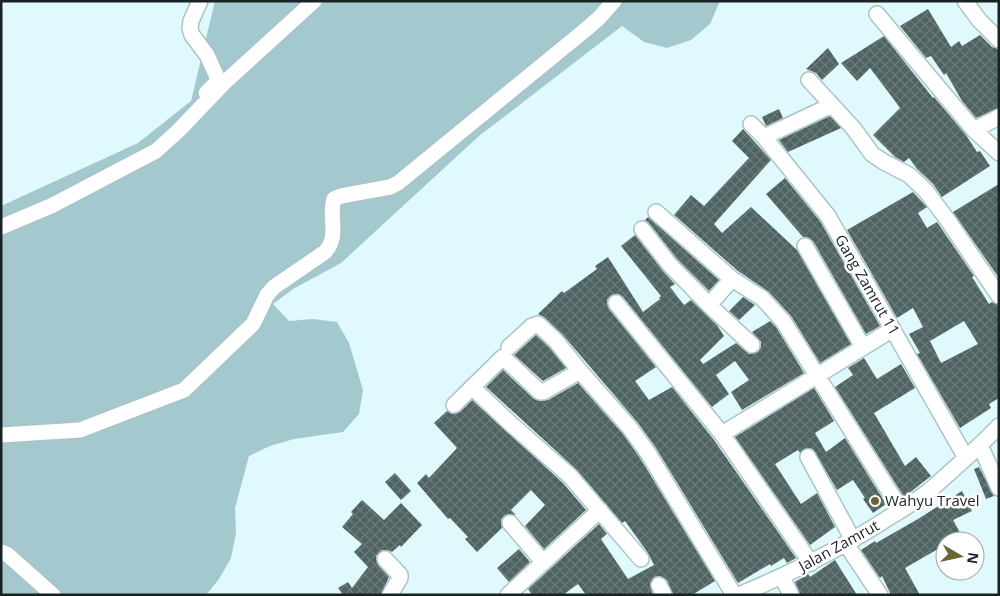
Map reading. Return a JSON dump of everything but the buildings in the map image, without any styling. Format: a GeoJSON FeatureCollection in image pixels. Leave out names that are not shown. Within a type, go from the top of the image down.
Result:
{"type":"FeatureCollection","features":[{"type":"Feature","properties":{"kind":"street"},"geometry":{"type":"LineString","coordinates":[[1,216],[52,197],[105,166],[146,147],[168,130],[216,83],[217,77],[215,72],[190,29],[191,21],[200,1]]}},
{"type":"Feature","properties":{"kind":"street"},"geometry":{"type":"LineString","coordinates":[[1,228],[51,206],[156,151],[314,1]]}},
{"type":"Feature","properties":{"kind":"street"},"geometry":{"type":"LineString","coordinates":[[1,435],[80,430],[184,390],[253,324],[267,295],[274,287],[325,252],[331,245],[333,238],[332,206],[334,200],[346,195],[390,187],[398,183],[584,31],[614,1]]}},
{"type":"Feature","properties":{"kind":"street"},"geometry":{"type":"LineString","coordinates":[[965,1],[979,20],[999,40]]}},
{"type":"Feature","properties":{"kind":"street"},"geometry":{"type":"LineString","coordinates":[[876,14],[974,130],[999,153]]}},
{"type":"Feature","properties":{"kind":"street"},"geometry":{"type":"LineString","coordinates":[[215,72],[225,71],[235,74]]}},
{"type":"Feature","properties":{"kind":"street"},"geometry":{"type":"LineString","coordinates":[[809,80],[854,129],[872,154],[909,175],[926,191],[999,296]]}},
{"type":"Feature","properties":{"kind":"street"},"geometry":{"type":"LineString","coordinates":[[764,137],[832,105]]}},
{"type":"Feature","properties":{"kind":"street"},"geometry":{"type":"LineString","coordinates":[[974,130],[999,117]]}},
{"type":"Feature","properties":{"kind":"street","name":"Gang Zamrut 11"},"geometry":{"type":"LineString","coordinates":[[751,124],[764,137],[828,216],[966,458]]}},
{"type":"Feature","properties":{"kind":"street"},"geometry":{"type":"LineString","coordinates":[[656,212],[732,279],[762,298],[773,308],[901,510]]}},
{"type":"Feature","properties":{"kind":"street"},"geometry":{"type":"LineString","coordinates":[[642,229],[670,265],[752,345]]}},
{"type":"Feature","properties":{"kind":"street"},"geometry":{"type":"LineString","coordinates":[[805,246],[863,346]]}},
{"type":"Feature","properties":{"kind":"street"},"geometry":{"type":"LineString","coordinates":[[709,305],[732,279]]}},
{"type":"Feature","properties":{"kind":"street"},"geometry":{"type":"LineString","coordinates":[[616,303],[722,434],[811,563]]}},
{"type":"Feature","properties":{"kind":"street"},"geometry":{"type":"LineString","coordinates":[[508,347],[532,326],[538,324],[556,341],[630,428],[648,453],[734,595]]}},
{"type":"Feature","properties":{"kind":"street"},"geometry":{"type":"LineString","coordinates":[[722,434],[893,329]]}},
{"type":"Feature","properties":{"kind":"street"},"geometry":{"type":"LineString","coordinates":[[454,406],[503,358],[540,392],[580,371]]}},
{"type":"Feature","properties":{"kind":"street"},"geometry":{"type":"LineString","coordinates":[[472,387],[570,476],[642,559]]}},
{"type":"Feature","properties":{"kind":"street","name":"Jalan Zamrut"},"geometry":{"type":"LineString","coordinates":[[739,595],[811,563],[850,542],[901,510],[928,491],[999,426]]}},
{"type":"Feature","properties":{"kind":"street"},"geometry":{"type":"LineString","coordinates":[[980,445],[999,488]]}},
{"type":"Feature","properties":{"kind":"street"},"geometry":{"type":"LineString","coordinates":[[808,457],[850,542],[880,595]]}},
{"type":"Feature","properties":{"kind":"street"},"geometry":{"type":"LineString","coordinates":[[508,595],[600,510]]}},
{"type":"Feature","properties":{"kind":"street"},"geometry":{"type":"LineString","coordinates":[[510,523],[543,562]]}},
{"type":"Feature","properties":{"kind":"street"},"geometry":{"type":"LineString","coordinates":[[1,552],[8,555],[53,595]]}},
{"type":"Feature","properties":{"kind":"street"},"geometry":{"type":"LineString","coordinates":[[385,559],[400,575],[390,595]]}},
{"type":"Feature","properties":{"kind":"street"},"geometry":{"type":"LineString","coordinates":[[782,577],[792,595]]}},
{"type":"Feature","properties":{"kind":"shaded area"},"geometry":{"type":"Polygon","coordinates":[[[215,1],[720,1],[710,24],[691,40],[667,48],[644,42],[622,26],[479,136],[341,263],[293,289],[273,304],[289,321],[313,319],[337,322],[349,343],[363,390],[359,414],[343,432],[294,439],[270,446],[249,456],[235,508],[236,533],[231,558],[219,579],[206,595],[1,595],[1,206],[138,143],[191,101],[215,1]]]}},
{"type":"Feature","properties":{"kind":"place","name":"Wahyu Travel"},"geometry":{"type":"Point","coordinates":[875,501]}}]}
